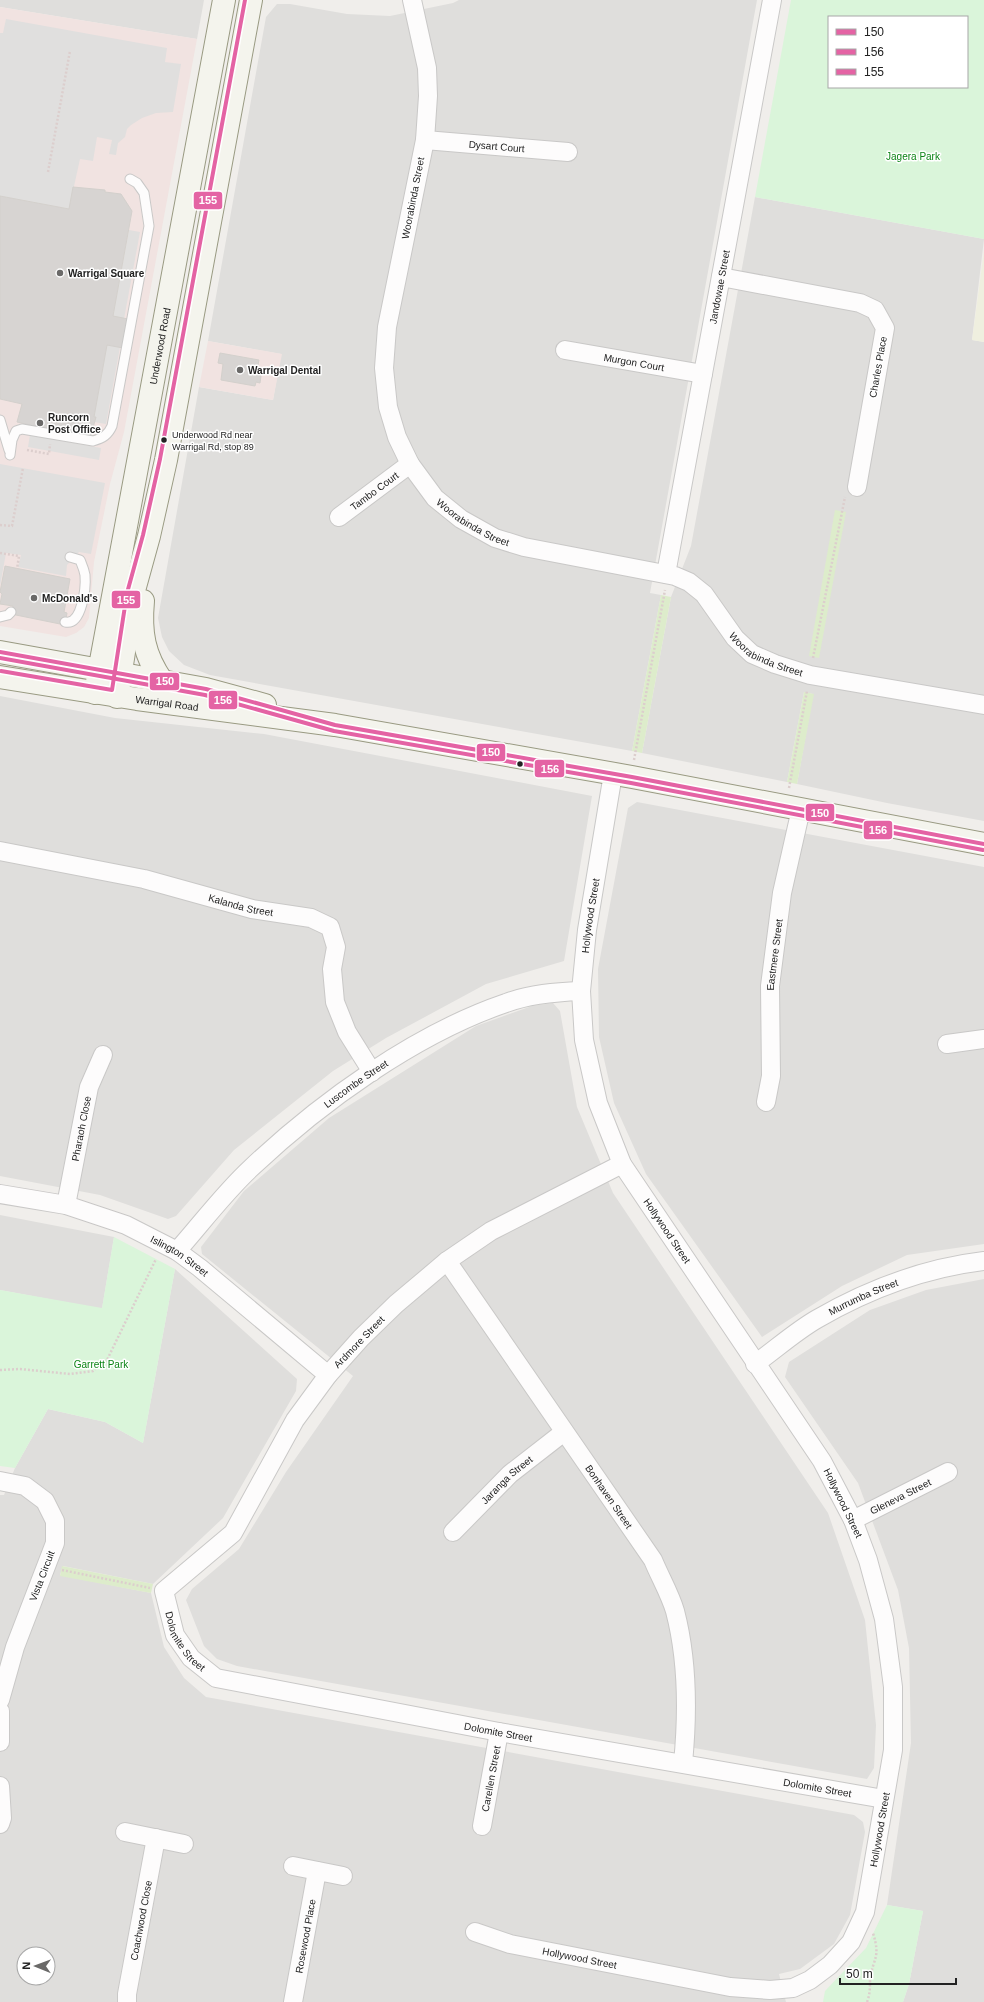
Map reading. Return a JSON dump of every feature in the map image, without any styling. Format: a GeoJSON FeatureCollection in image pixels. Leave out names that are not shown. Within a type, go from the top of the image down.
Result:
{"type":"FeatureCollection","features":[{"type":"Feature","properties":{"kind":"main road","name":"Underwood Road"},"geometry":{"type":"LineString","coordinates":[[95,693],[224,0]]}},
{"type":"Feature","properties":{"kind":"main road"},"geometry":{"type":"LineString","coordinates":[[117,696],[133,594],[149,536],[176,410],[252,0]]}},
{"type":"Feature","properties":{"kind":"main road"},"geometry":{"type":"LineString","coordinates":[[149,405],[176,410]]}},
{"type":"Feature","properties":{"kind":"main road"},"geometry":{"type":"LineString","coordinates":[[149,536],[142,619],[143,636],[152,665],[162,680]]}},
{"type":"Feature","properties":{"kind":"main road","name":"Warrigal Road"},"geometry":{"type":"LineString","coordinates":[[0,652],[206,689],[335,725]]}},
{"type":"Feature","properties":{"kind":"main road","name":"Warrigal Road"},"geometry":{"type":"LineString","coordinates":[[0,676],[95,693],[335,725],[623,776],[984,844]]}},
{"type":"Feature","properties":{"kind":"street","name":"Woorabinda Street"},"geometry":{"type":"LineString","coordinates":[[412,0],[427,68],[428,96],[425,140],[387,328],[384,368],[390,414],[397,437],[410,464],[435,498],[461,518],[495,538],[524,547],[666,574],[689,582],[704,594],[735,638],[752,654],[810,675],[984,705]]}},
{"type":"Feature","properties":{"kind":"street","name":"Jandowae Street"},"geometry":{"type":"LineString","coordinates":[[666,574],[772,0]]}},
{"type":"Feature","properties":{"kind":"street","name":"Dysart Court"},"geometry":{"type":"LineString","coordinates":[[425,140],[568,152]]}},
{"type":"Feature","properties":{"kind":"street","name":"Charles Place"},"geometry":{"type":"LineString","coordinates":[[721,277],[860,303],[875,310],[885,328],[857,487]]}},
{"type":"Feature","properties":{"kind":"street","name":"Murgon Court"},"geometry":{"type":"LineString","coordinates":[[565,350],[703,374]]}},
{"type":"Feature","properties":{"kind":"street","name":"Tambo Court"},"geometry":{"type":"LineString","coordinates":[[339,517],[410,464]]}},
{"type":"Feature","properties":{"kind":"street","name":"Hollywood Street"},"geometry":{"type":"LineString","coordinates":[[475,1932],[510,1944],[730,1987],[770,1990],[796,1995],[810,1980],[830,1965],[851,1942],[865,1912],[893,1750],[893,1687],[884,1619],[868,1560],[853,1520],[822,1461],[755,1364],[622,1164],[598,1103],[584,1040],[581,991],[587,930],[623,776]]}},
{"type":"Feature","properties":{"kind":"street","name":"Eastmere Street"},"geometry":{"type":"LineString","coordinates":[[766,1102],[771,1076],[770,986],[792,808]]}},
{"type":"Feature","properties":{"kind":"street","name":"Kalanda Street"},"geometry":{"type":"LineString","coordinates":[[0,851],[144,879],[252,909],[311,918],[330,927],[336,947],[332,969],[335,1002],[347,1032],[372,1072]]}},
{"type":"Feature","properties":{"kind":"street","name":"Luscombe Street"},"geometry":{"type":"LineString","coordinates":[[171,1249],[250,1169],[312,1115],[372,1072],[445,1028],[507,1002],[547,993],[581,991]]}},
{"type":"Feature","properties":{"kind":"street"},"geometry":{"type":"LineString","coordinates":[[947,1044],[984,1039]]}},
{"type":"Feature","properties":{"kind":"street","name":"Pharaoh Close"},"geometry":{"type":"LineString","coordinates":[[66,1205],[89,1087],[103,1055]]}},
{"type":"Feature","properties":{"kind":"street","name":"Ardmore Street"},"geometry":{"type":"LineString","coordinates":[[164,1591],[233,1532],[294,1420],[328,1376],[396,1304],[447,1261],[491,1231],[622,1164]]}},
{"type":"Feature","properties":{"kind":"street","name":"Islington Street"},"geometry":{"type":"LineString","coordinates":[[0,1194],[66,1205],[126,1225],[171,1249],[200,1268],[328,1376]]}},
{"type":"Feature","properties":{"kind":"street","name":"Bonhaven Street"},"geometry":{"type":"LineString","coordinates":[[447,1261],[654,1560],[675,1610],[685,1664],[687,1721],[683,1763]]}},
{"type":"Feature","properties":{"kind":"street","name":"Murrumba Street"},"geometry":{"type":"LineString","coordinates":[[755,1364],[816,1319],[859,1297],[906,1277],[956,1264],[984,1261]]}},
{"type":"Feature","properties":{"kind":"street","name":"Jaranga Street"},"geometry":{"type":"LineString","coordinates":[[453,1532],[510,1474],[564,1432]]}},
{"type":"Feature","properties":{"kind":"street","name":"Gleneva Street"},"geometry":{"type":"LineString","coordinates":[[853,1520],[948,1472]]}},
{"type":"Feature","properties":{"kind":"street","name":"Vista Circuit"},"geometry":{"type":"LineString","coordinates":[[0,1480],[25,1486],[45,1501],[55,1521],[55,1543],[15,1647],[0,1700]]}},
{"type":"Feature","properties":{"kind":"street","name":"Dolomite Street"},"geometry":{"type":"LineString","coordinates":[[164,1591],[175,1635],[191,1658],[216,1678],[499,1732],[884,1799]]}},
{"type":"Feature","properties":{"kind":"street"},"geometry":{"type":"LineString","coordinates":[[0,1711],[0,1742]]}},
{"type":"Feature","properties":{"kind":"street","name":"Carellen Street"},"geometry":{"type":"LineString","coordinates":[[482,1826],[499,1732]]}},
{"type":"Feature","properties":{"kind":"street"},"geometry":{"type":"LineString","coordinates":[[0,1786],[2,1818],[0,1824]]}},
{"type":"Feature","properties":{"kind":"street"},"geometry":{"type":"LineString","coordinates":[[126,1832],[184,1844]]}},
{"type":"Feature","properties":{"kind":"street","name":"Coachwood Close"},"geometry":{"type":"LineString","coordinates":[[127,2002],[126,1994],[156,1838]]}},
{"type":"Feature","properties":{"kind":"street"},"geometry":{"type":"LineString","coordinates":[[293,1866],[343,1876]]}},
{"type":"Feature","properties":{"kind":"street","name":"Rosewood Place"},"geometry":{"type":"LineString","coordinates":[[293,2002],[317,1871]]}},
{"type":"Feature","properties":{"kind":"lane"},"geometry":{"type":"LineString","coordinates":[[0,420],[10,455],[12,440],[16,431],[22,429],[93,441],[101,439],[108,434],[112,426],[149,226],[144,193],[137,183],[130,179]]}},
{"type":"Feature","properties":{"kind":"lane"},"geometry":{"type":"LineString","coordinates":[[65,622],[69,623],[75,620],[79,614],[85,586],[84,567],[80,560],[70,557]]}},
{"type":"Feature","properties":{"kind":"lane"},"geometry":{"type":"LineString","coordinates":[[0,616],[8,616],[12,612]]}},
{"type":"Feature","properties":{"kind":"path"},"geometry":{"type":"LineString","coordinates":[[48,172],[70,51]]}},
{"type":"Feature","properties":{"kind":"path"},"geometry":{"type":"LineString","coordinates":[[27,450],[49,454],[51,440]]}},
{"type":"Feature","properties":{"kind":"path"},"geometry":{"type":"LineString","coordinates":[[0,525],[12,526],[23,468]]}},
{"type":"Feature","properties":{"kind":"path"},"geometry":{"type":"LineString","coordinates":[[792,808],[801,729],[843,498],[857,487]]}},
{"type":"Feature","properties":{"kind":"path"},"geometry":{"type":"LineString","coordinates":[[0,553],[19,556],[17,569]]}},
{"type":"Feature","properties":{"kind":"path"},"geometry":{"type":"LineString","coordinates":[[623,776],[666,591],[666,574]]}},
{"type":"Feature","properties":{"kind":"path"},"geometry":{"type":"LineString","coordinates":[[0,1370],[20,1369],[70,1374],[93,1371],[107,1360],[122,1333],[143,1283],[155,1260],[171,1249]]}},
{"type":"Feature","properties":{"kind":"path"},"geometry":{"type":"LineString","coordinates":[[46,1566],[164,1591]]}},
{"type":"Feature","properties":{"kind":"path"},"geometry":{"type":"LineString","coordinates":[[860,1922],[872,1928],[878,1953],[872,1971],[871,1991],[867,2002]]}},
{"type":"Feature","properties":{"kind":"shaded area"},"geometry":{"type":"Polygon","coordinates":[[[0,0],[204,0],[197,39],[0,7],[0,0]]]}},
{"type":"Feature","properties":{"kind":"shaded area"},"geometry":{"type":"Polygon","coordinates":[[[459,0],[757,0],[650,593],[661,595],[632,751],[210,675],[184,665],[169,651],[162,637],[158,618],[199,387],[273,400],[281,354],[208,341],[266,17],[277,4],[290,4],[347,14],[390,16],[453,3],[459,0]]]}},
{"type":"Feature","properties":{"kind":"shaded area"},"geometry":{"type":"Polygon","coordinates":[[[0,7],[197,39],[124,432],[110,484],[94,562],[89,618],[84,627],[76,633],[66,637],[0,626],[0,7]]]}},
{"type":"Feature","properties":{"kind":"shaded area"},"geometry":{"type":"Polygon","coordinates":[[[6,19],[167,48],[165,62],[181,64],[173,112],[156,113],[142,118],[131,125],[127,129],[125,137],[118,143],[116,155],[109,154],[112,140],[97,137],[93,161],[80,159],[69,209],[0,196],[0,33],[3,33],[6,19]]]}},
{"type":"Feature","properties":{"kind":"shaded area"},"geometry":{"type":"Polygon","coordinates":[[[755,197],[984,239],[972,340],[984,342],[984,821],[797,784],[813,694],[804,692],[787,782],[642,753],[671,597],[691,546],[755,197]]]}},
{"type":"Feature","properties":{"kind":"shaded area"},"geometry":{"type":"Polygon","coordinates":[[[129,230],[140,232],[124,319],[113,316],[129,230]]]}},
{"type":"Feature","properties":{"kind":"shaded area"},"geometry":{"type":"Polygon","coordinates":[[[208,341],[282,354],[273,400],[199,387],[208,341]]]}},
{"type":"Feature","properties":{"kind":"shaded area"},"geometry":{"type":"Polygon","coordinates":[[[107,345],[120,347],[106,424],[94,422],[94,417],[107,345]]]}},
{"type":"Feature","properties":{"kind":"shaded area"},"geometry":{"type":"Polygon","coordinates":[[[30,435],[101,448],[99,460],[28,447],[30,435]]]}},
{"type":"Feature","properties":{"kind":"shaded area"},"geometry":{"type":"Polygon","coordinates":[[[0,464],[105,483],[91,554],[79,552],[67,565],[66,576],[18,567],[21,555],[6,553],[0,586],[0,464]]]}},
{"type":"Feature","properties":{"kind":"shaded area"},"geometry":{"type":"Polygon","coordinates":[[[0,696],[115,718],[264,734],[592,796],[564,961],[486,984],[386,1038],[333,1071],[234,1150],[176,1216],[168,1219],[100,1195],[0,1176],[0,696]]]}},
{"type":"Feature","properties":{"kind":"shaded area"},"geometry":{"type":"Polygon","coordinates":[[[637,802],[984,867],[984,1244],[907,1255],[842,1286],[762,1337],[646,1174],[614,1103],[599,1037],[598,969],[628,808],[637,802]]]}},
{"type":"Feature","properties":{"kind":"shaded area"},"geometry":{"type":"Polygon","coordinates":[[[553,1003],[560,1011],[577,1107],[613,1193],[828,1513],[865,1620],[876,1725],[874,1768],[867,1779],[237,1666],[217,1659],[204,1646],[186,1600],[192,1589],[239,1549],[286,1472],[353,1376],[202,1254],[201,1247],[244,1191],[329,1118],[476,1026],[532,1006],[553,1003]]]}},
{"type":"Feature","properties":{"kind":"shaded area"},"geometry":{"type":"Polygon","coordinates":[[[0,1215],[114,1237],[102,1309],[0,1290],[0,1215]]]}},
{"type":"Feature","properties":{"kind":"shaded area"},"geometry":{"type":"Polygon","coordinates":[[[175,1269],[297,1379],[296,1391],[223,1518],[153,1584],[63,1566],[60,1575],[151,1593],[164,1647],[184,1678],[206,1697],[854,1815],[863,1822],[865,1832],[850,1915],[834,1944],[800,1969],[779,1974],[786,2002],[0,2002],[0,1495],[4,1495],[15,1468],[48,1409],[105,1422],[143,1443],[175,1269]]]}},
{"type":"Feature","properties":{"kind":"shaded area"},"geometry":{"type":"Polygon","coordinates":[[[984,1279],[984,2002],[903,2002],[909,1984],[923,1911],[887,1905],[911,1743],[909,1648],[898,1590],[858,1483],[785,1377],[789,1362],[870,1310],[926,1290],[984,1279]]]}},
{"type":"Feature","properties":{"kind":"green space","name":"Jagera Park"},"geometry":{"type":"Polygon","coordinates":[[[791,0],[984,0],[984,239],[755,197],[791,0]]]}},
{"type":"Feature","properties":{"kind":"green space"},"geometry":{"type":"Polygon","coordinates":[[[984,251],[984,342],[972,340],[984,251]]]}},
{"type":"Feature","properties":{"kind":"green space"},"geometry":{"type":"Polygon","coordinates":[[[835,510],[846,512],[819,658],[809,656],[835,510]]]}},
{"type":"Feature","properties":{"kind":"green space"},"geometry":{"type":"Polygon","coordinates":[[[661,595],[671,597],[642,753],[632,751],[661,595]]]}},
{"type":"Feature","properties":{"kind":"green space"},"geometry":{"type":"Polygon","coordinates":[[[804,692],[814,694],[797,784],[787,782],[804,692]]]}},
{"type":"Feature","properties":{"kind":"green space","name":"Garrett Park"},"geometry":{"type":"Polygon","coordinates":[[[114,1237],[175,1269],[143,1443],[105,1422],[48,1409],[15,1468],[0,1466],[0,1290],[102,1308],[114,1237]]]}},
{"type":"Feature","properties":{"kind":"green space"},"geometry":{"type":"Polygon","coordinates":[[[62,1566],[153,1584],[151,1593],[60,1576],[62,1566]]]}},
{"type":"Feature","properties":{"kind":"green space"},"geometry":{"type":"Polygon","coordinates":[[[887,1905],[923,1911],[909,1984],[903,2002],[823,2002],[825,1991],[866,1948],[887,1905]]]}},
{"type":"Feature","properties":{"kind":"building","name":"Warrigal Square"},"geometry":{"type":"Polygon","coordinates":[[[73,187],[105,190],[105,192],[121,194],[132,211],[113,316],[128,319],[123,348],[107,345],[94,417],[96,417],[90,439],[17,422],[22,404],[0,399],[0,196],[69,209],[73,187]]]}},
{"type":"Feature","properties":{"kind":"building","name":"Warrigal Dental"},"geometry":{"type":"Polygon","coordinates":[[[220,353],[259,360],[256,375],[261,376],[260,383],[256,382],[255,386],[221,380],[223,364],[218,363],[220,353]]]}},
{"type":"Feature","properties":{"kind":"building","name":"McDonald's"},"geometry":{"type":"Polygon","coordinates":[[[5,566],[70,579],[64,612],[67,613],[65,625],[11,614],[13,606],[0,604],[2,594],[0,592],[5,566]]]}},
{"type":"Feature","properties":{"kind":"transit line","name":"155"},"geometry":{"type":"LineString","coordinates":[[1,671],[112,690],[127,593],[143,535],[160,459],[245,0]]}},
{"type":"Feature","properties":{"kind":"transit line","name":"150"},"geometry":{"type":"LineString","coordinates":[[0,652],[206,689],[335,725],[632,777],[984,844]]}},
{"type":"Feature","properties":{"kind":"transit line","name":"156"},"geometry":{"type":"LineString","coordinates":[[0,658],[205,695],[334,731],[631,783],[983,850]]}},
{"type":"Feature","properties":{"kind":"place","name":"Warrigal Square"},"geometry":{"type":"Point","coordinates":[60,273]}},
{"type":"Feature","properties":{"kind":"place","name":"Warrigal Dental"},"geometry":{"type":"Point","coordinates":[240,370]}},
{"type":"Feature","properties":{"kind":"place","name":"Runcorn Post Office"},"geometry":{"type":"Point","coordinates":[40,423]}},
{"type":"Feature","properties":{"kind":"place","name":"Underwood Rd near Warrigal Rd, stop 89"},"geometry":{"type":"Point","coordinates":[164,440]}},
{"type":"Feature","properties":{"kind":"place","name":"McDonald's"},"geometry":{"type":"Point","coordinates":[34,598]}}]}
